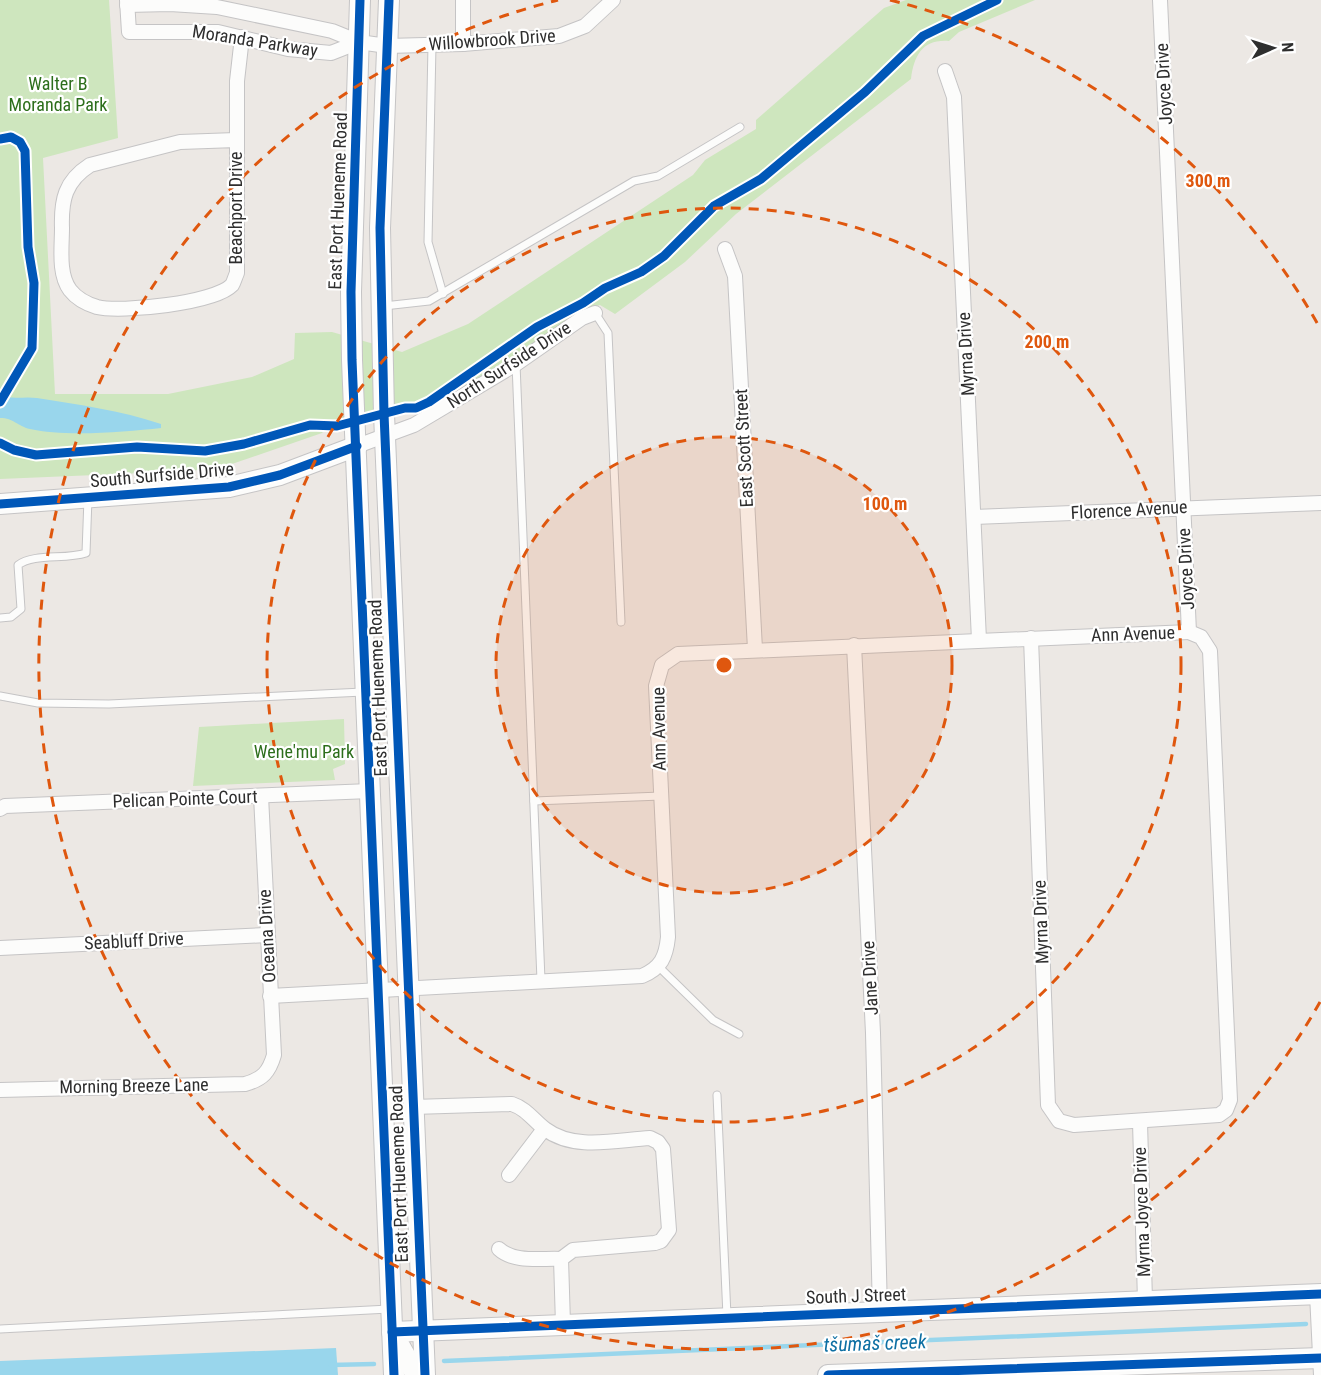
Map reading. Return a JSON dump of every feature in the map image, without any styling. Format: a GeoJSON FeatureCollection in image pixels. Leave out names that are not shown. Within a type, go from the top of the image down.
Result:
{"type":"FeatureCollection","features":[{"type":"Feature","properties":{"kind":"main road","name":"East Port Hueneme Road"},"geometry":{"type":"LineString","coordinates":[[360,0],[351,292],[394,1375]]}},
{"type":"Feature","properties":{"kind":"main road","name":"East Port Hueneme Road"},"geometry":{"type":"LineString","coordinates":[[389,0],[380,228],[384,437],[406,987],[425,1375]]}},
{"type":"Feature","properties":{"kind":"main road","name":"South Surfside Drive"},"geometry":{"type":"LineString","coordinates":[[0,504],[229,487],[280,475],[357,446]]}},
{"type":"Feature","properties":{"kind":"main road","name":"South J Street"},"geometry":{"type":"LineString","coordinates":[[392,1332],[727,1316],[1319,1294]]}},
{"type":"Feature","properties":{"kind":"main road"},"geometry":{"type":"LineString","coordinates":[[392,1332],[416,1375]]}},
{"type":"Feature","properties":{"kind":"main road"},"geometry":{"type":"LineString","coordinates":[[828,1375],[1321,1363]]}},
{"type":"Feature","properties":{"kind":"street"},"geometry":{"type":"LineString","coordinates":[[463,44],[464,0]]}},
{"type":"Feature","properties":{"kind":"street","name":"Willowbrook Drive"},"geometry":{"type":"LineString","coordinates":[[358,42],[387,46],[432,45],[559,36],[573,32],[595,18],[613,0]]}},
{"type":"Feature","properties":{"kind":"street","name":"Joyce Drive"},"geometry":{"type":"LineString","coordinates":[[1140,1122],[1210,1118],[1226,1110],[1230,1100],[1210,651],[1201,637],[1189,632],[1160,0]]}},
{"type":"Feature","properties":{"kind":"street","name":"Moranda Parkway"},"geometry":{"type":"LineString","coordinates":[[127,3],[218,7],[332,31],[358,42],[331,53],[288,49],[242,37],[192,30],[129,32],[127,3]]}},
{"type":"Feature","properties":{"kind":"street","name":"Beachport Drive"},"geometry":{"type":"LineString","coordinates":[[236,140],[180,142],[90,165],[77,173],[69,184],[61,204],[64,278],[70,290],[81,301],[109,309],[180,303],[225,290],[233,284],[237,273],[237,81],[242,37]]}},
{"type":"Feature","properties":{"kind":"street","name":"Myrna Drive"},"geometry":{"type":"LineString","coordinates":[[945,70],[954,97],[979,640]]}},
{"type":"Feature","properties":{"kind":"street","name":"East Scott Street"},"geometry":{"type":"LineString","coordinates":[[725,249],[735,276],[755,649]]}},
{"type":"Feature","properties":{"kind":"street","name":"North Surfside Drive"},"geometry":{"type":"LineString","coordinates":[[357,446],[414,425],[516,364],[582,318],[595,313]]}},
{"type":"Feature","properties":{"kind":"street","name":"Florence Avenue"},"geometry":{"type":"LineString","coordinates":[[974,517],[1321,502]]}},
{"type":"Feature","properties":{"kind":"street","name":"Ann Avenue"},"geometry":{"type":"LineString","coordinates":[[658,966],[666,953],[668,937],[656,686],[662,666],[678,654],[1189,632]]}},
{"type":"Feature","properties":{"kind":"street","name":"Myrna Drive"},"geometry":{"type":"LineString","coordinates":[[1031,638],[1048,1105],[1059,1121],[1067,1124],[1140,1122]]}},
{"type":"Feature","properties":{"kind":"street","name":"Jane Drive"},"geometry":{"type":"LineString","coordinates":[[854,645],[872,1021],[880,1312]]}},
{"type":"Feature","properties":{"kind":"street","name":"Pelican Pointe Court"},"geometry":{"type":"LineString","coordinates":[[0,809],[5,806],[370,791]]}},
{"type":"Feature","properties":{"kind":"street","name":"Oceana Drive"},"geometry":{"type":"LineString","coordinates":[[261,796],[274,1055],[266,1074]]}},
{"type":"Feature","properties":{"kind":"street","name":"Seabluff Drive"},"geometry":{"type":"LineString","coordinates":[[0,948],[267,935]]}},
{"type":"Feature","properties":{"kind":"street"},"geometry":{"type":"LineString","coordinates":[[270,996],[378,988],[642,976],[658,966]]}},
{"type":"Feature","properties":{"kind":"street","name":"Morning Breeze Lane"},"geometry":{"type":"LineString","coordinates":[[0,1090],[245,1084],[259,1080],[266,1074]]}},
{"type":"Feature","properties":{"kind":"street"},"geometry":{"type":"LineString","coordinates":[[413,1107],[512,1104],[529,1112],[544,1129],[561,1138],[580,1143],[650,1138],[658,1142],[664,1155],[669,1230],[666,1236],[655,1243],[573,1250],[561,1259],[514,1258],[505,1255],[499,1249]]}},
{"type":"Feature","properties":{"kind":"street","name":"Myrna Joyce Drive"},"geometry":{"type":"LineString","coordinates":[[1140,1122],[1145,1301]]}},
{"type":"Feature","properties":{"kind":"street"},"geometry":{"type":"LineString","coordinates":[[509,1175],[544,1129]]}},
{"type":"Feature","properties":{"kind":"street"},"geometry":{"type":"LineString","coordinates":[[561,1259],[563,1324]]}},
{"type":"Feature","properties":{"kind":"street"},"geometry":{"type":"LineString","coordinates":[[1319,1294],[1321,1363]]}},
{"type":"Feature","properties":{"kind":"lane"},"geometry":{"type":"LineString","coordinates":[[432,45],[428,242],[443,294]]}},
{"type":"Feature","properties":{"kind":"lane"},"geometry":{"type":"LineString","coordinates":[[382,306],[404,306],[429,302],[634,181],[658,176],[740,127]]}},
{"type":"Feature","properties":{"kind":"lane"},"geometry":{"type":"LineString","coordinates":[[595,313],[608,333],[621,622]]}},
{"type":"Feature","properties":{"kind":"lane"},"geometry":{"type":"LineString","coordinates":[[516,364],[541,980]]}},
{"type":"Feature","properties":{"kind":"lane"},"geometry":{"type":"LineString","coordinates":[[0,618],[11,617],[21,609],[18,565],[26,559],[70,558],[86,553],[88,498]]}},
{"type":"Feature","properties":{"kind":"lane"},"geometry":{"type":"LineString","coordinates":[[0,696],[38,703],[110,704],[366,692]]}},
{"type":"Feature","properties":{"kind":"lane"},"geometry":{"type":"LineString","coordinates":[[534,801],[662,796]]}},
{"type":"Feature","properties":{"kind":"lane"},"geometry":{"type":"LineString","coordinates":[[658,966],[713,1020],[739,1034]]}},
{"type":"Feature","properties":{"kind":"lane"},"geometry":{"type":"LineString","coordinates":[[717,1095],[727,1316]]}},
{"type":"Feature","properties":{"kind":"lane"},"geometry":{"type":"LineString","coordinates":[[0,1329],[391,1309]]}},
{"type":"Feature","properties":{"kind":"green space","name":"Walter B Moranda Park"},"geometry":{"type":"Polygon","coordinates":[[[0,0],[109,0],[118,138],[43,158],[55,394],[168,394],[252,377],[294,359],[295,333],[332,332],[402,352],[468,324],[693,175],[705,160],[756,129],[756,120],[884,8],[906,0],[1035,0],[959,32],[949,41],[940,41],[926,46],[917,56],[911,79],[736,214],[685,262],[615,314],[600,305],[582,312],[504,363],[449,393],[415,404],[333,420],[322,433],[229,465],[191,471],[0,479],[0,0]]]}},
{"type":"Feature","properties":{"kind":"green space","name":"Wene'mu Park"},"geometry":{"type":"Polygon","coordinates":[[[344,719],[345,764],[333,769],[335,780],[193,786],[199,727],[344,719]]]}},
{"type":"Feature","properties":{"kind":"water"},"geometry":{"type":"Polygon","coordinates":[[[0,395],[37,398],[115,411],[161,424],[161,428],[77,433],[30,429],[9,419],[0,418],[0,395]]]}},
{"type":"Feature","properties":{"kind":"water"},"geometry":{"type":"Polygon","coordinates":[[[336,1348],[338,1375],[0,1375],[0,1361],[336,1348]]]}},
{"type":"Feature","properties":{"kind":"waterway","name":"tšumaš creek"},"geometry":{"type":"LineString","coordinates":[[444,1361],[1306,1324]]}},
{"type":"Feature","properties":{"kind":"waterway","name":"tšumaš creek"},"geometry":{"type":"LineString","coordinates":[[331,1365],[374,1364]]}},
{"type":"Feature","properties":{"kind":"cycle path"},"geometry":{"type":"LineString","coordinates":[[360,0],[351,292],[352,360],[394,1375]]}},
{"type":"Feature","properties":{"kind":"cycle path"},"geometry":{"type":"LineString","coordinates":[[389,0],[380,228],[384,414],[425,1375]]}},
{"type":"Feature","properties":{"kind":"cycle path"},"geometry":{"type":"LineString","coordinates":[[0,443],[14,450],[36,455],[137,447],[205,451],[244,444],[310,425],[337,426],[405,408],[416,408],[429,402],[537,327],[583,303],[605,288],[641,272],[664,256],[714,206],[761,179],[865,92],[923,36],[997,0]]}},
{"type":"Feature","properties":{"kind":"cycle path"},"geometry":{"type":"LineString","coordinates":[[0,139],[11,137],[20,142],[25,151],[28,247],[34,283],[32,348],[0,402]]}},
{"type":"Feature","properties":{"kind":"cycle path"},"geometry":{"type":"LineString","coordinates":[[0,504],[229,487],[280,475],[357,446]]}},
{"type":"Feature","properties":{"kind":"cycle path"},"geometry":{"type":"LineString","coordinates":[[392,1332],[1321,1294]]}},
{"type":"Feature","properties":{"kind":"cycle path"},"geometry":{"type":"LineString","coordinates":[[828,1375],[1321,1358]]}}]}
